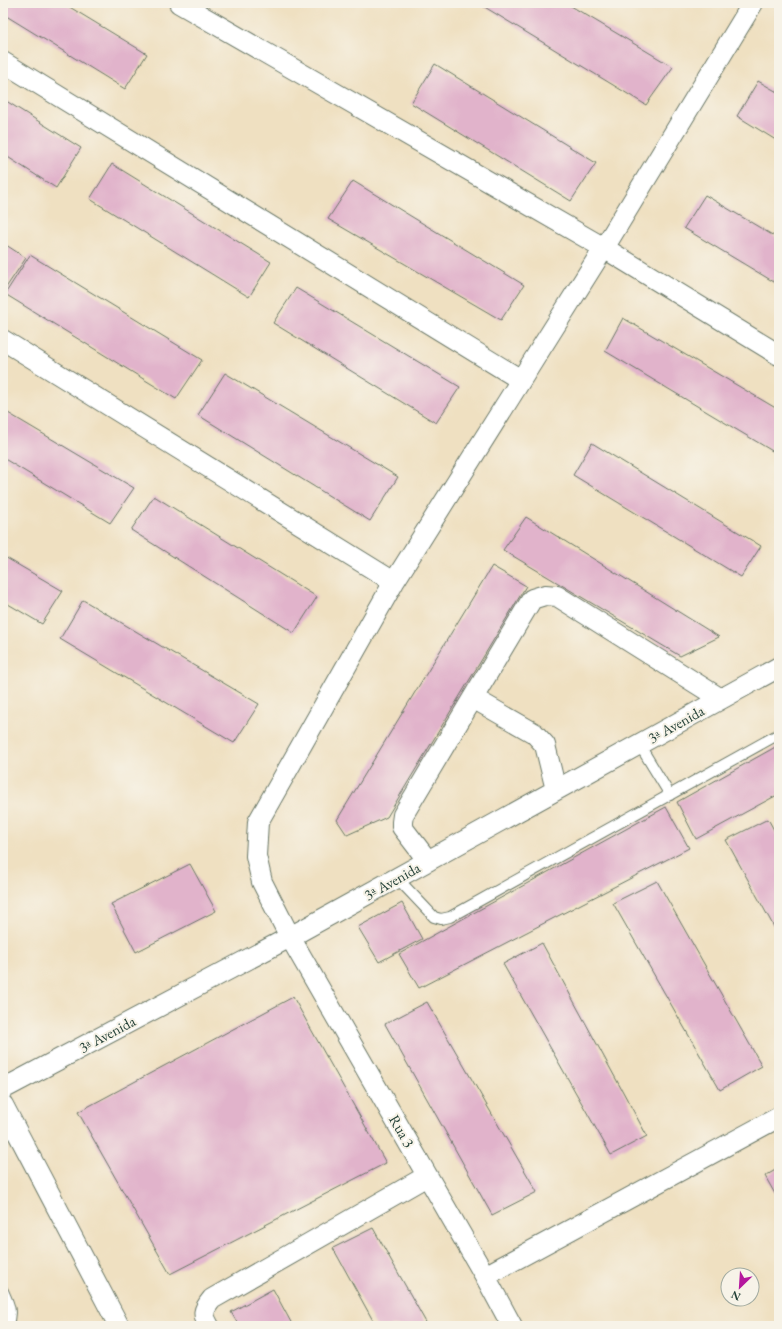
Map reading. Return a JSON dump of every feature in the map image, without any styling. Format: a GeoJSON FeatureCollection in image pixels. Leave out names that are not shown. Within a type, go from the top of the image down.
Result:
{"type":"FeatureCollection","features":[{"type":"Feature","properties":{"kind":"street"},"geometry":{"type":"LineString","coordinates":[[179,3],[604,248],[779,355]]}},
{"type":"Feature","properties":{"kind":"street","name":"Rua 3"},"geometry":{"type":"LineString","coordinates":[[512,1326],[485,1276],[290,937],[262,882],[256,856],[258,822],[394,582],[604,248],[753,3]]}},
{"type":"Feature","properties":{"kind":"street"},"geometry":{"type":"LineString","coordinates":[[3,62],[521,380]]}},
{"type":"Feature","properties":{"kind":"street"},"geometry":{"type":"LineString","coordinates":[[3,340],[394,582]]}},
{"type":"Feature","properties":{"kind":"street"},"geometry":{"type":"LineString","coordinates":[[428,861],[402,827],[403,815],[532,599],[545,595],[557,596],[721,699]]}},
{"type":"Feature","properties":{"kind":"street","name":"3ª Avenida"},"geometry":{"type":"LineString","coordinates":[[3,1089],[290,937],[779,667]]}},
{"type":"Feature","properties":{"kind":"street"},"geometry":{"type":"LineString","coordinates":[[473,698],[534,733],[544,745],[556,790]]}},
{"type":"Feature","properties":{"kind":"street"},"geometry":{"type":"LineString","coordinates":[[3,1105],[119,1326]]}},
{"type":"Feature","properties":{"kind":"street"},"geometry":{"type":"LineString","coordinates":[[485,1276],[779,1117]]}},
{"type":"Feature","properties":{"kind":"street"},"geometry":{"type":"LineString","coordinates":[[209,1326],[204,1318],[204,1308],[212,1299],[427,1176]]}},
{"type":"Feature","properties":{"kind":"lane"},"geometry":{"type":"LineString","coordinates":[[398,878],[434,917],[441,919],[450,917],[779,734]]}},
{"type":"Feature","properties":{"kind":"lane"},"geometry":{"type":"LineString","coordinates":[[640,744],[670,795]]}},
{"type":"Feature","properties":{"kind":"lane"},"geometry":{"type":"LineString","coordinates":[[3,1291],[10,1306],[9,1321],[7,1326]]}},
{"type":"Feature","properties":{"kind":"building"},"geometry":{"type":"Polygon","coordinates":[[[3,3],[63,3],[147,54],[125,89],[3,14],[3,3]]]}},
{"type":"Feature","properties":{"kind":"building"},"geometry":{"type":"Polygon","coordinates":[[[478,3],[566,3],[673,67],[646,105],[478,3]]]}},
{"type":"Feature","properties":{"kind":"building"},"geometry":{"type":"Polygon","coordinates":[[[435,64],[596,163],[571,201],[411,103],[435,64]]]}},
{"type":"Feature","properties":{"kind":"building"},"geometry":{"type":"Polygon","coordinates":[[[758,81],[779,93],[779,142],[737,116],[758,81]]]}},
{"type":"Feature","properties":{"kind":"building"},"geometry":{"type":"Polygon","coordinates":[[[3,99],[81,148],[56,188],[3,154],[3,99]]]}},
{"type":"Feature","properties":{"kind":"building"},"geometry":{"type":"Polygon","coordinates":[[[112,164],[271,262],[249,297],[90,199],[112,164]]]}},
{"type":"Feature","properties":{"kind":"building"},"geometry":{"type":"Polygon","coordinates":[[[353,181],[524,285],[501,320],[328,219],[353,181]]]}},
{"type":"Feature","properties":{"kind":"building"},"geometry":{"type":"Polygon","coordinates":[[[705,195],[779,239],[779,285],[684,228],[705,195]]]}},
{"type":"Feature","properties":{"kind":"building"},"geometry":{"type":"Polygon","coordinates":[[[3,243],[26,258],[3,292],[3,243]]]}},
{"type":"Feature","properties":{"kind":"building"},"geometry":{"type":"Polygon","coordinates":[[[30,255],[202,360],[176,399],[5,294],[30,255]]]}},
{"type":"Feature","properties":{"kind":"building"},"geometry":{"type":"Polygon","coordinates":[[[296,288],[460,387],[436,423],[273,323],[296,288]]]}},
{"type":"Feature","properties":{"kind":"building"},"geometry":{"type":"Polygon","coordinates":[[[623,318],[779,410],[779,455],[605,351],[623,318]]]}},
{"type":"Feature","properties":{"kind":"building"},"geometry":{"type":"Polygon","coordinates":[[[225,373],[398,477],[370,521],[198,415],[225,373]]]}},
{"type":"Feature","properties":{"kind":"building"},"geometry":{"type":"Polygon","coordinates":[[[3,410],[134,488],[110,523],[3,458],[3,410]]]}},
{"type":"Feature","properties":{"kind":"building"},"geometry":{"type":"Polygon","coordinates":[[[592,443],[761,546],[741,577],[573,475],[592,443]]]}},
{"type":"Feature","properties":{"kind":"building"},"geometry":{"type":"Polygon","coordinates":[[[154,496],[317,597],[294,633],[131,530],[154,496]]]}},
{"type":"Feature","properties":{"kind":"building"},"geometry":{"type":"Polygon","coordinates":[[[526,517],[719,637],[680,656],[503,550],[526,517]]]}},
{"type":"Feature","properties":{"kind":"building"},"geometry":{"type":"Polygon","coordinates":[[[3,556],[63,591],[42,624],[3,601],[3,556]]]}},
{"type":"Feature","properties":{"kind":"building"},"geometry":{"type":"Polygon","coordinates":[[[492,566],[526,586],[387,817],[347,835],[337,820],[492,566]]]}},
{"type":"Feature","properties":{"kind":"building"},"geometry":{"type":"Polygon","coordinates":[[[83,600],[259,704],[234,743],[60,639],[83,600]]]}},
{"type":"Feature","properties":{"kind":"building"},"geometry":{"type":"Polygon","coordinates":[[[779,745],[779,794],[696,839],[677,802],[779,745]]]}},
{"type":"Feature","properties":{"kind":"building"},"geometry":{"type":"Polygon","coordinates":[[[666,807],[689,848],[419,988],[399,954],[666,807]]]}},
{"type":"Feature","properties":{"kind":"building"},"geometry":{"type":"Polygon","coordinates":[[[768,819],[779,839],[779,936],[726,840],[768,819]]]}},
{"type":"Feature","properties":{"kind":"building"},"geometry":{"type":"Polygon","coordinates":[[[190,864],[216,911],[136,952],[111,904],[190,864]]]}},
{"type":"Feature","properties":{"kind":"building"},"geometry":{"type":"Polygon","coordinates":[[[657,881],[762,1066],[720,1090],[613,903],[657,881]]]}},
{"type":"Feature","properties":{"kind":"building"},"geometry":{"type":"Polygon","coordinates":[[[402,903],[422,939],[379,962],[358,927],[402,903]]]}},
{"type":"Feature","properties":{"kind":"building"},"geometry":{"type":"Polygon","coordinates":[[[542,943],[647,1136],[611,1155],[503,964],[542,943]]]}},
{"type":"Feature","properties":{"kind":"building"},"geometry":{"type":"Polygon","coordinates":[[[293,997],[386,1163],[170,1274],[78,1112],[293,997]]]}},
{"type":"Feature","properties":{"kind":"building"},"geometry":{"type":"Polygon","coordinates":[[[427,1002],[537,1192],[492,1215],[385,1024],[427,1002]]]}},
{"type":"Feature","properties":{"kind":"building"},"geometry":{"type":"Polygon","coordinates":[[[779,1168],[779,1201],[765,1176],[779,1168]]]}},
{"type":"Feature","properties":{"kind":"building"},"geometry":{"type":"Polygon","coordinates":[[[373,1228],[428,1326],[376,1326],[333,1248],[373,1228]]]}},
{"type":"Feature","properties":{"kind":"building"},"geometry":{"type":"Polygon","coordinates":[[[273,1289],[293,1326],[239,1326],[231,1312],[273,1289]]]}}]}
